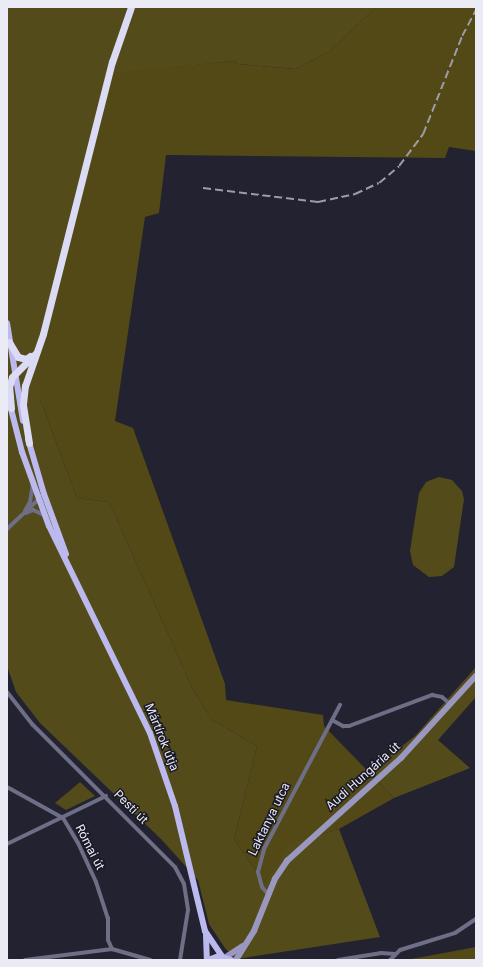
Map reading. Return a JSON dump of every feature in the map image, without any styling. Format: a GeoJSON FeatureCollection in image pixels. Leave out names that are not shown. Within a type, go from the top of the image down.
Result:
{"type":"FeatureCollection","features":[{"type":"Feature","properties":{"kind":"highway"},"geometry":{"type":"LineString","coordinates":[[29,443],[23,395],[43,334],[112,62],[131,7]]}},
{"type":"Feature","properties":{"kind":"highway"},"geometry":{"type":"LineString","coordinates":[[9,342],[14,353],[23,359],[38,349]]}},
{"type":"Feature","properties":{"kind":"highway"},"geometry":{"type":"LineString","coordinates":[[11,408],[10,383],[14,375],[38,349]]}},
{"type":"Feature","properties":{"kind":"main road"},"geometry":{"type":"LineString","coordinates":[[7,323],[14,375],[29,443],[44,494],[68,561]]}},
{"type":"Feature","properties":{"kind":"main road"},"geometry":{"type":"LineString","coordinates":[[7,392],[22,452],[44,515],[68,561]]}},
{"type":"Feature","properties":{"kind":"main road","name":"Mártírok útja"},"geometry":{"type":"LineString","coordinates":[[68,561],[140,710],[159,755],[181,826],[205,931],[208,960],[226,958]]}},
{"type":"Feature","properties":{"kind":"main road","name":"Mártírok útja"},"geometry":{"type":"LineString","coordinates":[[205,931],[226,958]]}},
{"type":"Feature","properties":{"kind":"street"},"geometry":{"type":"LineString","coordinates":[[21,516],[30,502],[33,482]]}},
{"type":"Feature","properties":{"kind":"street"},"geometry":{"type":"LineString","coordinates":[[7,529],[44,494]]}},
{"type":"Feature","properties":{"kind":"street"},"geometry":{"type":"LineString","coordinates":[[21,516],[33,510],[44,515]]}},
{"type":"Feature","properties":{"kind":"street","name":"Audi Hungária út"},"geometry":{"type":"LineString","coordinates":[[268,894],[280,869],[295,852],[401,758],[476,676]]}},
{"type":"Feature","properties":{"kind":"street","name":"Pesti út"},"geometry":{"type":"LineString","coordinates":[[7,692],[32,724],[170,860],[181,876],[186,894],[188,910],[180,960]]}},
{"type":"Feature","properties":{"kind":"street"},"geometry":{"type":"LineString","coordinates":[[332,720],[344,726],[349,726],[432,695],[442,697],[450,704]]}},
{"type":"Feature","properties":{"kind":"street","name":"Laktanya utca"},"geometry":{"type":"LineString","coordinates":[[268,894],[262,887],[258,872],[264,849],[340,705]]}},
{"type":"Feature","properties":{"kind":"street","name":"Római út"},"geometry":{"type":"LineString","coordinates":[[7,787],[63,818],[78,843],[96,882],[108,918],[108,940],[112,949]]}},
{"type":"Feature","properties":{"kind":"street"},"geometry":{"type":"LineString","coordinates":[[7,844],[106,796]]}},
{"type":"Feature","properties":{"kind":"street"},"geometry":{"type":"LineString","coordinates":[[236,960],[254,931],[268,894]]}},
{"type":"Feature","properties":{"kind":"street"},"geometry":{"type":"LineString","coordinates":[[338,960],[381,953],[395,954],[454,933],[476,919]]}},
{"type":"Feature","properties":{"kind":"street"},"geometry":{"type":"LineString","coordinates":[[226,958],[244,945]]}},
{"type":"Feature","properties":{"kind":"street"},"geometry":{"type":"LineString","coordinates":[[25,960],[112,949],[150,960]]}},
{"type":"Feature","properties":{"kind":"street"},"geometry":{"type":"LineString","coordinates":[[390,960],[395,954]]}},
{"type":"Feature","properties":{"kind":"shaded area"},"geometry":{"type":"Polygon","coordinates":[[[7,7],[376,7],[330,51],[296,69],[238,64],[234,61],[109,74],[40,342],[40,399],[77,498],[109,502],[194,692],[212,720],[257,746],[234,839],[264,882],[290,843],[339,829],[380,937],[236,959],[225,948],[209,924],[198,880],[161,839],[40,723],[16,692],[7,666],[7,7]]]}},
{"type":"Feature","properties":{"kind":"shaded area"},"geometry":{"type":"Polygon","coordinates":[[[376,7],[476,7],[476,151],[449,147],[445,158],[166,155],[159,213],[145,217],[115,421],[133,428],[225,684],[226,700],[323,715],[324,726],[394,798],[339,829],[291,843],[264,882],[234,839],[257,746],[212,720],[194,692],[109,502],[77,498],[40,399],[40,342],[109,73],[234,61],[238,64],[296,69],[330,51],[376,7]]]}},
{"type":"Feature","properties":{"kind":"shaded area"},"geometry":{"type":"Polygon","coordinates":[[[439,477],[452,480],[462,491],[464,499],[454,567],[442,576],[429,577],[413,565],[410,551],[419,493],[426,482],[439,477]]]}},
{"type":"Feature","properties":{"kind":"shaded area"},"geometry":{"type":"Polygon","coordinates":[[[476,667],[476,697],[438,740],[470,768],[394,798],[369,772],[415,736],[476,667]]]}},
{"type":"Feature","properties":{"kind":"shaded area"},"geometry":{"type":"Polygon","coordinates":[[[80,782],[95,796],[66,810],[55,803],[80,782]]]}},
{"type":"Feature","properties":{"kind":"shaded area"},"geometry":{"type":"Polygon","coordinates":[[[476,947],[476,960],[406,960],[476,947]]]}},
{"type":"Feature","properties":{"kind":"railway"},"geometry":{"type":"LineString","coordinates":[[203,188],[318,202],[355,194],[379,183],[399,166],[423,134],[462,36],[476,10]]}}]}
